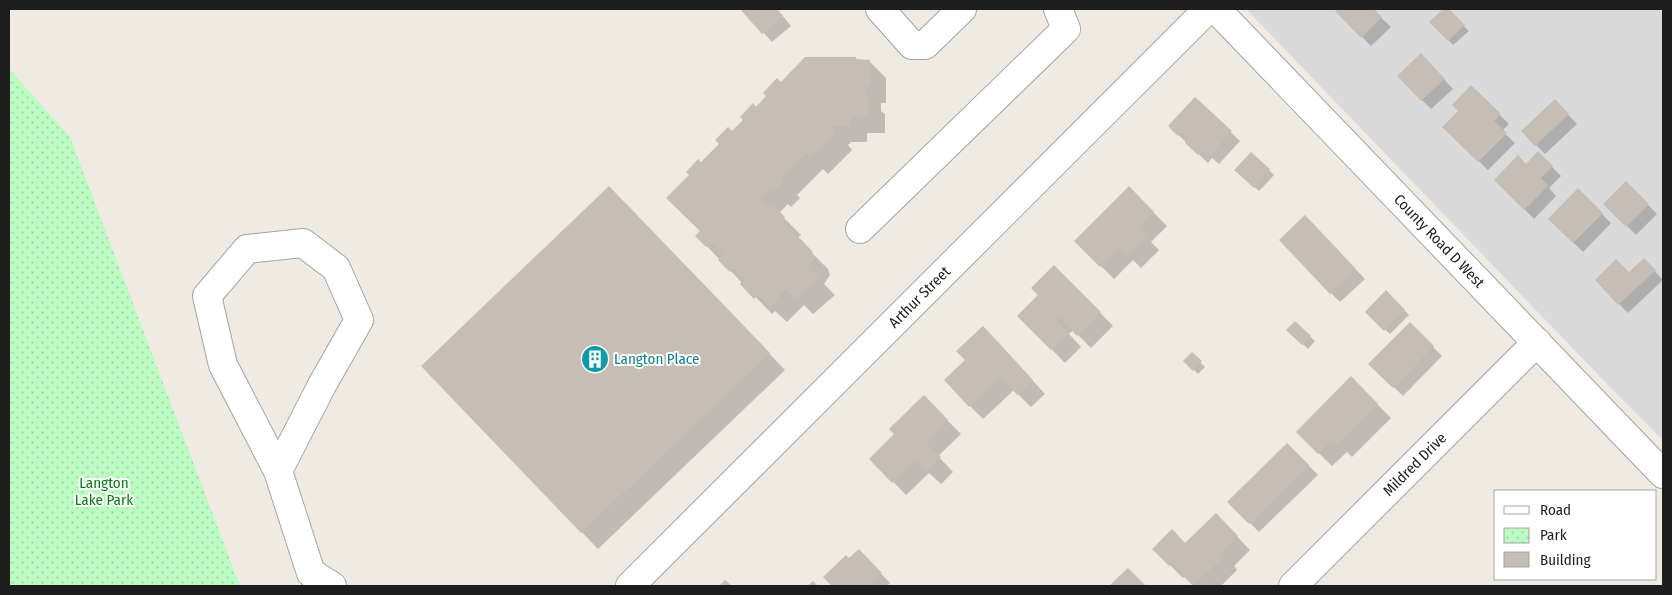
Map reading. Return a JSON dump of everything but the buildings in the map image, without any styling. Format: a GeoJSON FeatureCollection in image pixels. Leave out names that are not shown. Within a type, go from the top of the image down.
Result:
{"type":"FeatureCollection","features":[{"type":"Feature","properties":{"kind":"street"},"geometry":{"type":"LineString","coordinates":[[880,9],[912,45],[925,45],[962,9]]}},
{"type":"Feature","properties":{"kind":"street"},"geometry":{"type":"LineString","coordinates":[[860,229],[1066,29],[1058,9]]}},
{"type":"Feature","properties":{"kind":"street","name":"Arthur Street"},"geometry":{"type":"LineString","coordinates":[[630,586],[1208,9]]}},
{"type":"Feature","properties":{"kind":"street","name":"County Road D West"},"geometry":{"type":"LineString","coordinates":[[1216,9],[1663,474]]}},
{"type":"Feature","properties":{"kind":"street"},"geometry":{"type":"LineString","coordinates":[[278,471],[322,385],[359,320],[336,268],[303,243],[248,249],[207,296],[223,365],[278,471],[311,573],[332,586]]}},
{"type":"Feature","properties":{"kind":"street","name":"Mildred Drive"},"geometry":{"type":"LineString","coordinates":[[1293,586],[1537,342]]}},
{"type":"Feature","properties":{"kind":"shaded area"},"geometry":{"type":"Polygon","coordinates":[[[1246,9],[1663,9],[1663,440],[1612,389],[1246,9]]]}},
{"type":"Feature","properties":{"kind":"green space","name":"Langton Lake Park"},"geometry":{"type":"Polygon","coordinates":[[[9,69],[70,137],[240,586],[9,586],[9,69]]]}},
{"type":"Feature","properties":{"kind":"place","name":"Langton Place"},"geometry":{"type":"Point","coordinates":[595,359]}}]}
